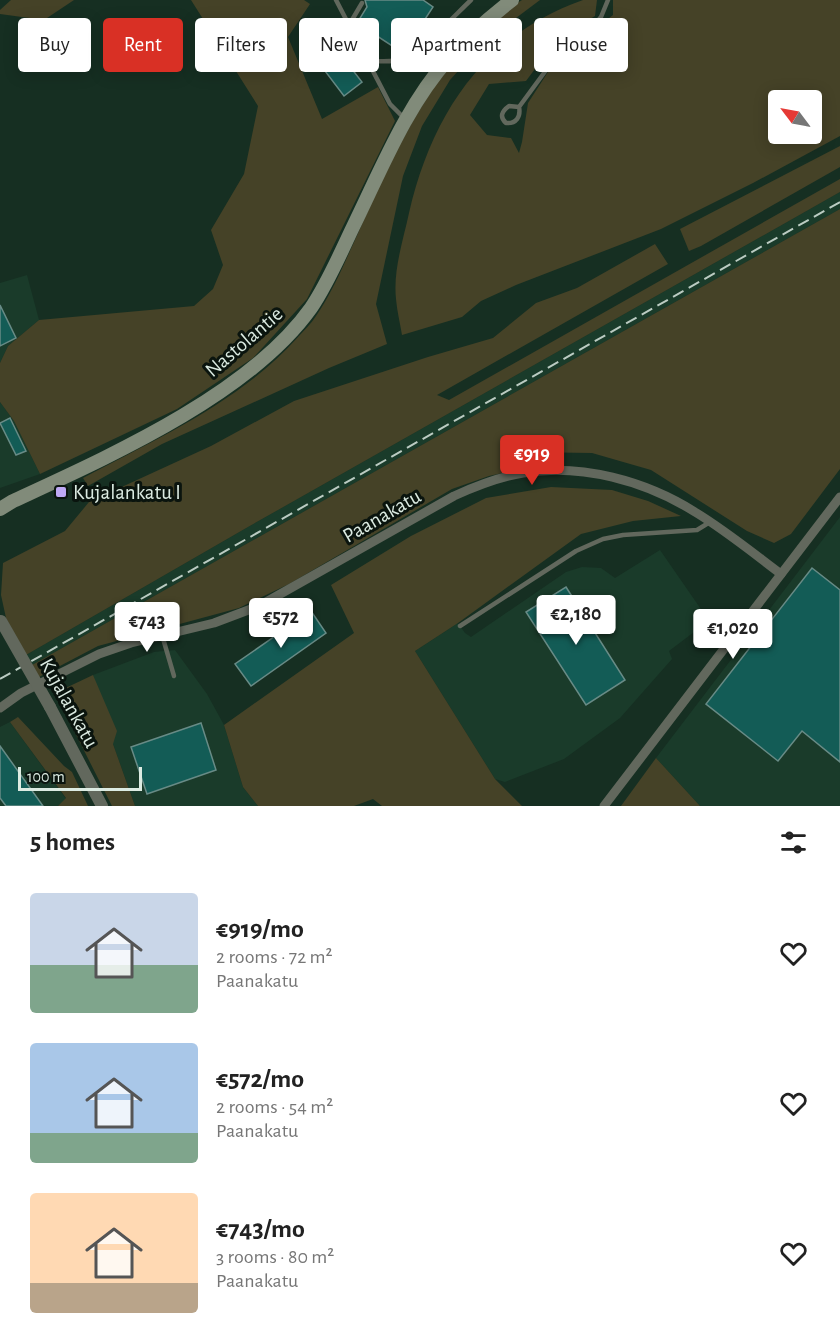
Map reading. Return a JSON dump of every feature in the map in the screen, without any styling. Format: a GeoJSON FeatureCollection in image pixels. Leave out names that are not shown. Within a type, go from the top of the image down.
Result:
{"type":"FeatureCollection","features":[{"type":"Feature","properties":{"kind":"main road","name":"Nastolantie"},"geometry":{"type":"LineString","coordinates":[[0,509],[7,503],[85,468],[192,409],[229,385],[275,348],[311,307],[328,278],[406,120],[448,59],[492,15],[512,0]]}},
{"type":"Feature","properties":{"kind":"street","name":"Paanakatu"},"geometry":{"type":"LineString","coordinates":[[0,708],[21,693],[99,654],[162,635],[214,623],[259,606],[454,496],[478,485],[525,473],[576,472],[606,476],[653,489],[710,522],[781,574]]}},
{"type":"Feature","properties":{"kind":"street"},"geometry":{"type":"LineString","coordinates":[[604,806],[840,497]]}},
{"type":"Feature","properties":{"kind":"street","name":"Kujalankatu"},"geometry":{"type":"LineString","coordinates":[[0,620],[50,707],[102,806]]}},
{"type":"Feature","properties":{"kind":"lane"},"geometry":{"type":"LineString","coordinates":[[336,0],[345,18]]}},
{"type":"Feature","properties":{"kind":"lane"},"geometry":{"type":"LineString","coordinates":[[379,60],[391,61],[406,58],[471,0]]}},
{"type":"Feature","properties":{"kind":"lane"},"geometry":{"type":"LineString","coordinates":[[519,107],[509,106],[502,114],[502,120],[506,123],[516,121],[519,116],[519,107],[555,58],[596,23],[604,12],[608,0]]}},
{"type":"Feature","properties":{"kind":"lane"},"geometry":{"type":"LineString","coordinates":[[353,18],[362,3]]}},
{"type":"Feature","properties":{"kind":"lane"},"geometry":{"type":"LineString","coordinates":[[374,72],[390,104],[406,120]]}},
{"type":"Feature","properties":{"kind":"lane"},"geometry":{"type":"LineString","coordinates":[[460,626],[576,551],[623,535],[697,530],[710,522]]}},
{"type":"Feature","properties":{"kind":"lane"},"geometry":{"type":"LineString","coordinates":[[162,635],[174,676]]}},
{"type":"Feature","properties":{"kind":"shaded area"},"geometry":{"type":"Polygon","coordinates":[[[11,0],[74,0],[47,18],[0,14],[0,10],[11,0]]]}},
{"type":"Feature","properties":{"kind":"shaded area"},"geometry":{"type":"Polygon","coordinates":[[[191,0],[304,0],[310,4],[288,37],[299,64],[299,72],[303,72],[322,119],[378,87],[395,121],[307,299],[253,358],[177,409],[40,474],[14,421],[0,402],[0,363],[8,346],[39,320],[194,306],[213,289],[223,265],[211,230],[244,174],[258,106],[237,72],[287,72],[287,18],[202,18],[191,0]]]}},
{"type":"Feature","properties":{"kind":"shaded area"},"geometry":{"type":"Polygon","coordinates":[[[522,0],[540,0],[516,18],[497,18],[522,0]]]}},
{"type":"Feature","properties":{"kind":"shaded area"},"geometry":{"type":"Polygon","coordinates":[[[583,0],[597,0],[595,16],[592,18],[543,18],[583,0]]]}},
{"type":"Feature","properties":{"kind":"shaded area"},"geometry":{"type":"Polygon","coordinates":[[[613,0],[840,0],[840,136],[661,229],[516,285],[481,301],[462,317],[402,335],[395,288],[397,266],[419,177],[432,143],[448,111],[477,72],[522,72],[522,31],[534,24],[534,70],[526,81],[489,84],[470,115],[487,135],[511,138],[519,153],[528,103],[548,72],[628,72],[628,18],[609,18],[613,15],[613,0]]]}},
{"type":"Feature","properties":{"kind":"shaded area"},"geometry":{"type":"Polygon","coordinates":[[[457,72],[422,126],[403,176],[376,304],[387,344],[162,444],[88,486],[83,478],[169,433],[225,399],[275,360],[310,324],[334,285],[406,134],[444,73],[457,72]]]}},
{"type":"Feature","properties":{"kind":"shaded area"},"geometry":{"type":"Polygon","coordinates":[[[840,146],[840,167],[689,251],[680,229],[840,146]]]}},
{"type":"Feature","properties":{"kind":"shaded area"},"geometry":{"type":"Polygon","coordinates":[[[840,179],[840,192],[26,655],[6,618],[1,595],[3,563],[65,531],[89,502],[211,446],[294,401],[493,338],[536,303],[577,288],[655,244],[668,264],[437,395],[449,400],[840,179]]]}},
{"type":"Feature","properties":{"kind":"shaded area"},"geometry":{"type":"Polygon","coordinates":[[[840,192],[840,209],[32,665],[26,655],[248,527],[840,192]]]}},
{"type":"Feature","properties":{"kind":"shaded area"},"geometry":{"type":"Polygon","coordinates":[[[840,209],[840,469],[791,534],[774,543],[747,531],[651,470],[592,453],[525,452],[529,467],[489,476],[452,489],[289,584],[239,608],[98,646],[39,677],[32,665],[840,209]]]}},
{"type":"Feature","properties":{"kind":"shaded area"},"geometry":{"type":"Polygon","coordinates":[[[27,275],[39,320],[8,346],[0,363],[0,283],[27,275]]]}},
{"type":"Feature","properties":{"kind":"shaded area"},"geometry":{"type":"Polygon","coordinates":[[[0,402],[14,421],[40,474],[0,488],[0,402]]]}},
{"type":"Feature","properties":{"kind":"shaded area"},"geometry":{"type":"Polygon","coordinates":[[[551,487],[612,490],[648,501],[681,516],[633,521],[581,534],[458,623],[415,651],[495,779],[522,806],[382,806],[373,799],[354,806],[258,806],[243,787],[224,725],[354,633],[331,585],[411,536],[486,498],[551,487]]]}},
{"type":"Feature","properties":{"kind":"shaded area"},"geometry":{"type":"Polygon","coordinates":[[[840,517],[840,806],[700,806],[656,758],[840,517]]]}},
{"type":"Feature","properties":{"kind":"shaded area"},"geometry":{"type":"Polygon","coordinates":[[[660,550],[705,615],[702,626],[669,651],[672,659],[620,718],[564,759],[505,782],[495,779],[415,651],[458,623],[471,637],[566,572],[582,567],[601,568],[615,578],[660,550]]]}},
{"type":"Feature","properties":{"kind":"shaded area"},"geometry":{"type":"Polygon","coordinates":[[[175,650],[207,694],[224,725],[243,787],[258,806],[135,806],[113,744],[93,675],[154,652],[175,650]]]}},
{"type":"Feature","properties":{"kind":"shaded area"},"geometry":{"type":"Polygon","coordinates":[[[93,675],[117,731],[113,744],[135,806],[112,806],[55,693],[93,675]]]}},
{"type":"Feature","properties":{"kind":"shaded area"},"geometry":{"type":"Polygon","coordinates":[[[18,717],[72,772],[88,806],[58,806],[66,798],[10,722],[18,717]]]}},
{"type":"Feature","properties":{"kind":"shaded area"},"geometry":{"type":"Polygon","coordinates":[[[10,722],[66,799],[58,806],[0,806],[0,727],[10,722]]]}},
{"type":"Feature","properties":{"kind":"shaded area"},"geometry":{"type":"Polygon","coordinates":[[[656,758],[700,806],[621,806],[656,758]]]}},
{"type":"Feature","properties":{"kind":"building"},"geometry":{"type":"Polygon","coordinates":[[[365,0],[423,0],[433,7],[426,18],[391,18],[391,45],[379,37],[379,18],[360,18],[367,7],[365,0]]]}},
{"type":"Feature","properties":{"kind":"building"},"geometry":{"type":"Polygon","coordinates":[[[326,72],[354,72],[362,82],[344,96],[326,72]]]}},
{"type":"Feature","properties":{"kind":"building"},"geometry":{"type":"Polygon","coordinates":[[[0,305],[16,338],[0,346],[0,305]]]}},
{"type":"Feature","properties":{"kind":"building"},"geometry":{"type":"Polygon","coordinates":[[[10,418],[26,451],[16,455],[0,423],[10,418]]]}},
{"type":"Feature","properties":{"kind":"building"},"geometry":{"type":"Polygon","coordinates":[[[812,568],[840,590],[840,762],[802,731],[778,761],[706,704],[812,568]]]}},
{"type":"Feature","properties":{"kind":"building"},"geometry":{"type":"Polygon","coordinates":[[[566,587],[625,680],[586,705],[526,612],[566,587]]]}},
{"type":"Feature","properties":{"kind":"building"},"geometry":{"type":"Polygon","coordinates":[[[311,611],[326,633],[251,686],[235,664],[311,611]]]}},
{"type":"Feature","properties":{"kind":"building"},"geometry":{"type":"Polygon","coordinates":[[[201,723],[216,770],[147,794],[131,747],[201,723]]]}},
{"type":"Feature","properties":{"kind":"building"},"geometry":{"type":"Polygon","coordinates":[[[0,746],[43,806],[6,806],[0,798],[0,746]]]}},
{"type":"Feature","properties":{"kind":"railway"},"geometry":{"type":"LineString","coordinates":[[0,679],[840,202]]}},
{"type":"Feature","properties":{"kind":"place","name":"Kujalankatu I"},"geometry":{"type":"Point","coordinates":[61,492]}}]}
